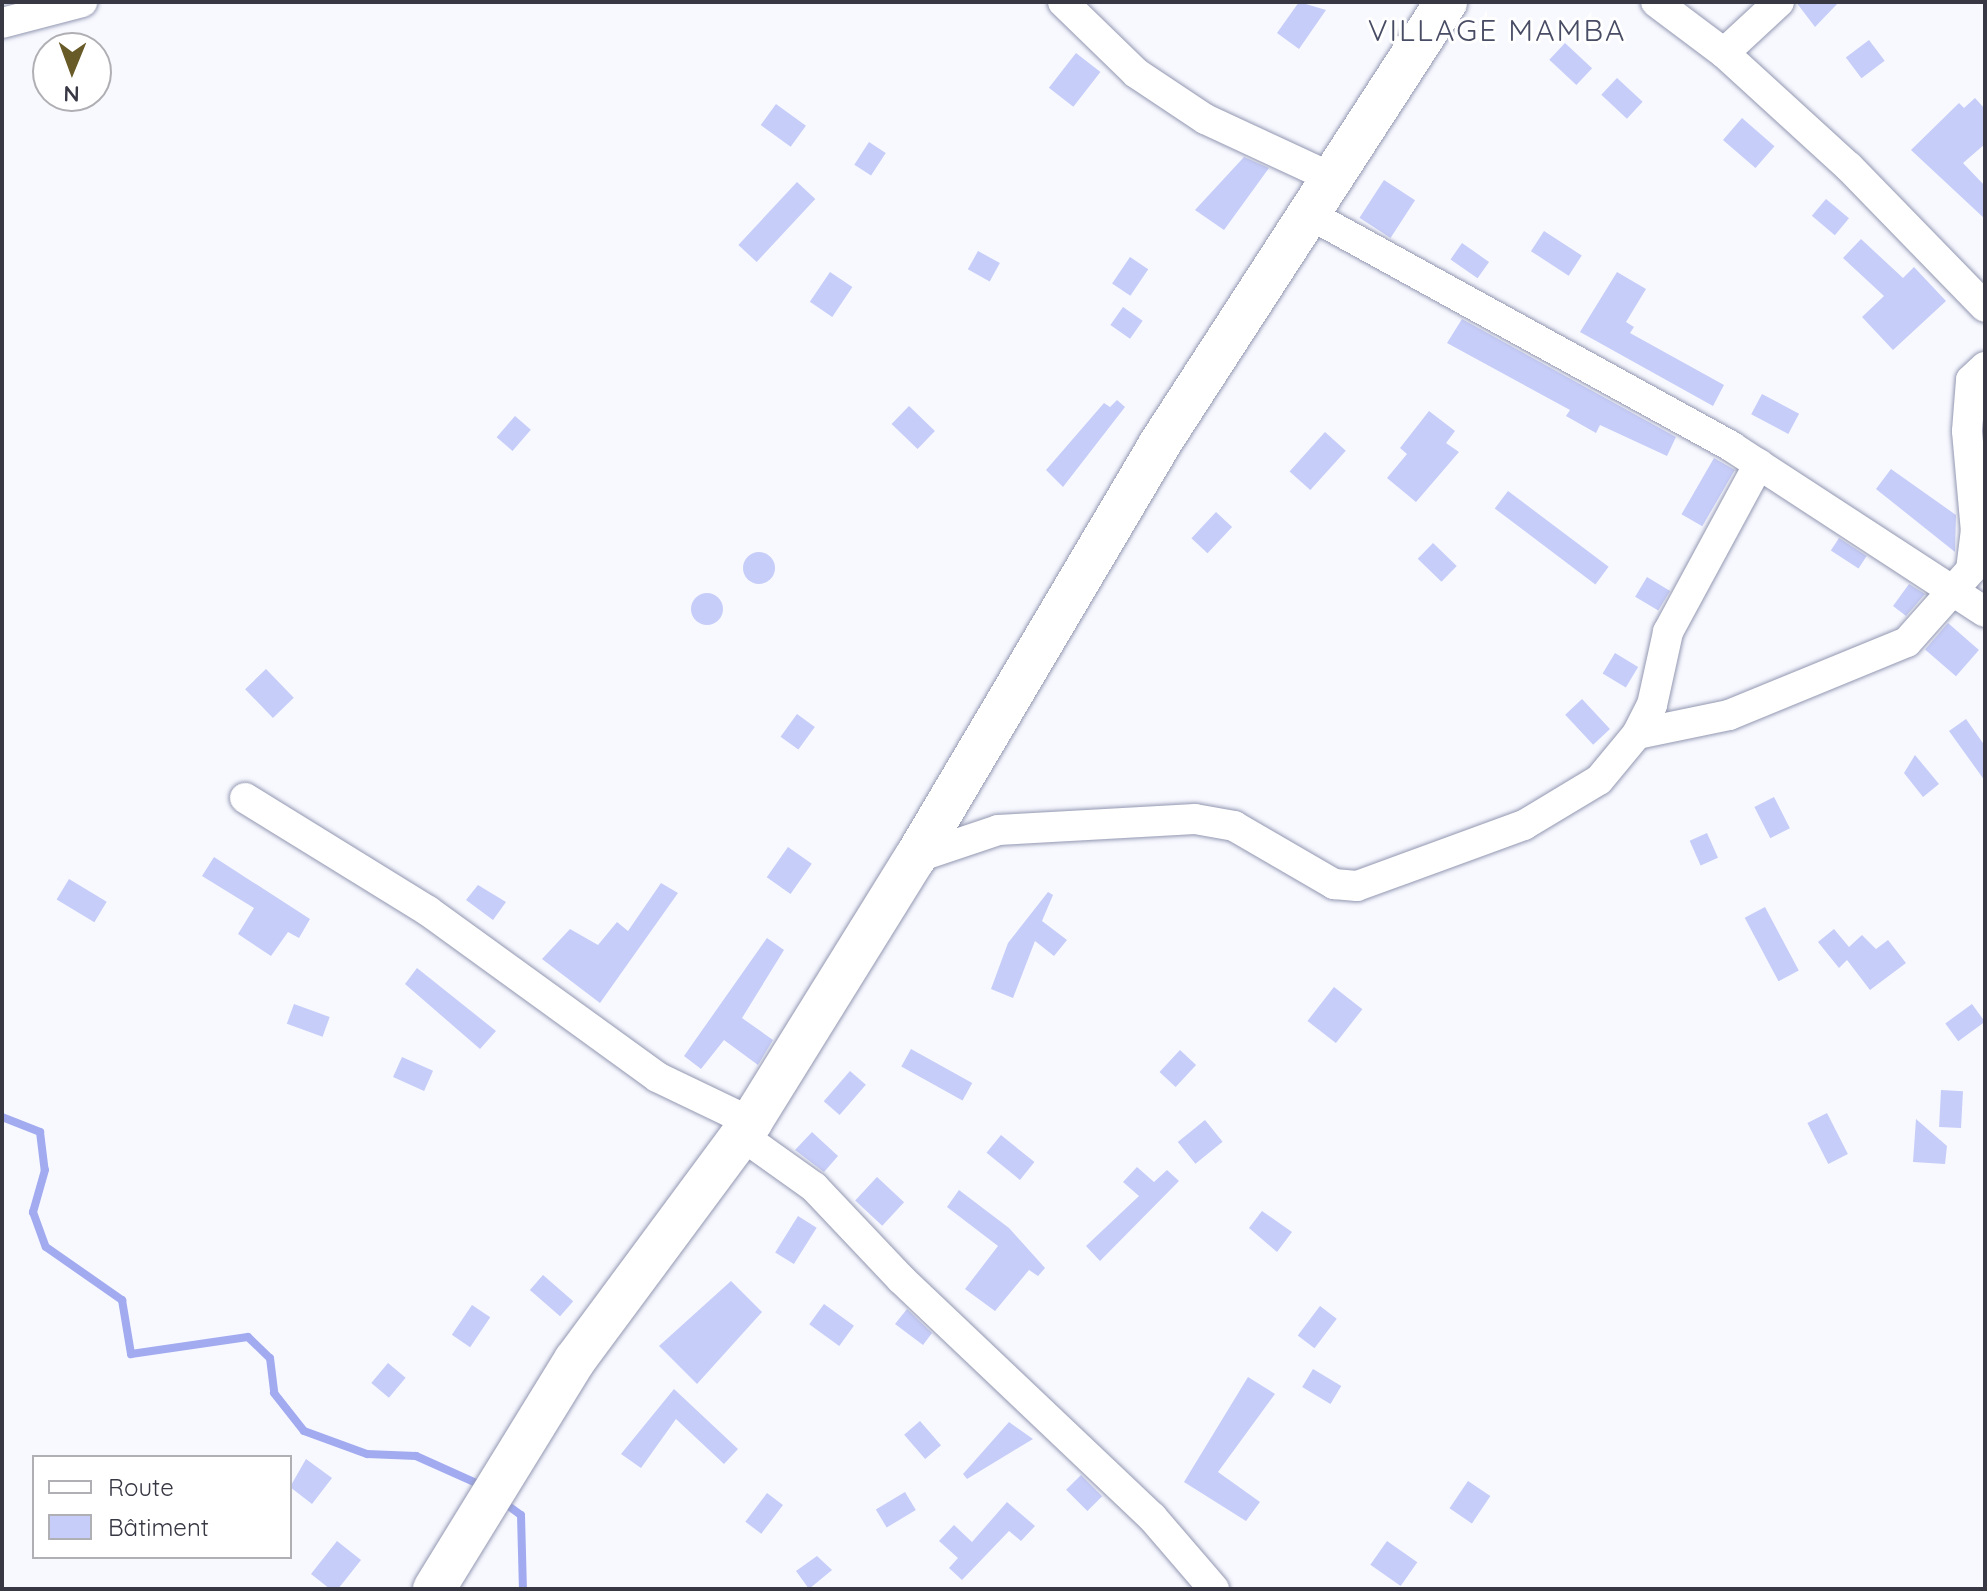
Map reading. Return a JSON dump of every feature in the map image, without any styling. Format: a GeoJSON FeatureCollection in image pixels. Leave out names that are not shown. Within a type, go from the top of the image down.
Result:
{"type":"FeatureCollection","features":[{"type":"Feature","properties":{"kind":"street"},"geometry":{"type":"LineString","coordinates":[[2,23],[82,2]]}},
{"type":"Feature","properties":{"kind":"street"},"geometry":{"type":"LineString","coordinates":[[1063,2],[1136,73],[1205,119],[1330,177]]}},
{"type":"Feature","properties":{"kind":"street"},"geometry":{"type":"LineString","coordinates":[[434,1589],[614,1304],[746,1128],[915,858],[1159,445],[1446,2]]}},
{"type":"Feature","properties":{"kind":"street"},"geometry":{"type":"LineString","coordinates":[[1656,2],[1724,53],[1849,167],[1985,307]]}},
{"type":"Feature","properties":{"kind":"street"},"geometry":{"type":"LineString","coordinates":[[1724,53],[1779,2]]}},
{"type":"Feature","properties":{"kind":"street"},"geometry":{"type":"LineString","coordinates":[[1307,213],[1759,464],[1985,612]]}},
{"type":"Feature","properties":{"kind":"street"},"geometry":{"type":"LineString","coordinates":[[1637,734],[1729,715],[1907,642],[1971,570],[1976,532],[1967,431],[1971,380],[1985,367]]}},
{"type":"Feature","properties":{"kind":"street"},"geometry":{"type":"LineString","coordinates":[[915,858],[998,830],[1195,819],[1234,826],[1334,884],[1357,886],[1524,825],[1599,780],[1637,734],[1652,705],[1668,632],[1759,464]]}},
{"type":"Feature","properties":{"kind":"street"},"geometry":{"type":"LineString","coordinates":[[245,798],[428,911],[657,1077],[746,1128],[814,1187],[923,1301],[1152,1517],[1214,1589]]}},
{"type":"Feature","properties":{"kind":"building"},"geometry":{"type":"Polygon","coordinates":[[[1299,2],[1326,10],[1299,49],[1277,33],[1299,2]]]}},
{"type":"Feature","properties":{"kind":"building"},"geometry":{"type":"Polygon","coordinates":[[[1796,2],[1839,2],[1815,27],[1796,2]]]}},
{"type":"Feature","properties":{"kind":"building"},"geometry":{"type":"Polygon","coordinates":[[[1869,40],[1885,61],[1861,78],[1846,57],[1869,40]]]}},
{"type":"Feature","properties":{"kind":"building"},"geometry":{"type":"Polygon","coordinates":[[[1565,43],[1592,68],[1576,85],[1549,60],[1565,43]]]}},
{"type":"Feature","properties":{"kind":"building"},"geometry":{"type":"Polygon","coordinates":[[[1076,53],[1100,72],[1073,107],[1049,88],[1076,53]]]}},
{"type":"Feature","properties":{"kind":"building"},"geometry":{"type":"Polygon","coordinates":[[[1617,78],[1643,102],[1627,119],[1601,95],[1617,78]]]}},
{"type":"Feature","properties":{"kind":"building"},"geometry":{"type":"Polygon","coordinates":[[[1975,98],[1985,109],[1985,144],[1963,163],[1985,186],[1985,219],[1911,150],[1959,103],[1964,108],[1975,98]]]}},
{"type":"Feature","properties":{"kind":"building"},"geometry":{"type":"Polygon","coordinates":[[[776,104],[806,126],[791,147],[761,125],[776,104]]]}},
{"type":"Feature","properties":{"kind":"building"},"geometry":{"type":"Polygon","coordinates":[[[1742,118],[1774,146],[1755,168],[1723,140],[1742,118]]]}},
{"type":"Feature","properties":{"kind":"building"},"geometry":{"type":"Polygon","coordinates":[[[869,142],[886,153],[871,176],[854,165],[869,142]]]}},
{"type":"Feature","properties":{"kind":"building"},"geometry":{"type":"Polygon","coordinates":[[[1244,157],[1269,168],[1224,230],[1195,210],[1244,157]]]}},
{"type":"Feature","properties":{"kind":"building"},"geometry":{"type":"Polygon","coordinates":[[[1384,180],[1415,200],[1391,238],[1359,218],[1384,180]]]}},
{"type":"Feature","properties":{"kind":"building"},"geometry":{"type":"Polygon","coordinates":[[[797,182],[815,199],[757,262],[738,245],[797,182]]]}},
{"type":"Feature","properties":{"kind":"building"},"geometry":{"type":"Polygon","coordinates":[[[1826,199],[1849,218],[1835,235],[1812,216],[1826,199]]]}},
{"type":"Feature","properties":{"kind":"building"},"geometry":{"type":"Polygon","coordinates":[[[1544,231],[1582,256],[1569,276],[1531,251],[1544,231]]]}},
{"type":"Feature","properties":{"kind":"building"},"geometry":{"type":"Polygon","coordinates":[[[1861,239],[1903,278],[1914,267],[1946,301],[1893,350],[1862,317],[1884,296],[1843,258],[1861,239]]]}},
{"type":"Feature","properties":{"kind":"building"},"geometry":{"type":"Polygon","coordinates":[[[1462,243],[1489,262],[1478,278],[1451,259],[1462,243]]]}},
{"type":"Feature","properties":{"kind":"building"},"geometry":{"type":"Polygon","coordinates":[[[978,251],[1000,263],[990,281],[968,269],[978,251]]]}},
{"type":"Feature","properties":{"kind":"building"},"geometry":{"type":"Polygon","coordinates":[[[1130,257],[1148,269],[1130,296],[1112,284],[1130,257]]]}},
{"type":"Feature","properties":{"kind":"building"},"geometry":{"type":"Polygon","coordinates":[[[830,272],[852,287],[832,317],[810,302],[830,272]]]}},
{"type":"Feature","properties":{"kind":"building"},"geometry":{"type":"Polygon","coordinates":[[[1617,272],[1646,289],[1626,322],[1634,327],[1630,333],[1724,385],[1713,406],[1580,332],[1617,272]]]}},
{"type":"Feature","properties":{"kind":"building"},"geometry":{"type":"Polygon","coordinates":[[[1123,307],[1143,321],[1130,339],[1110,325],[1123,307]]]}},
{"type":"Feature","properties":{"kind":"building"},"geometry":{"type":"Polygon","coordinates":[[[1462,319],[1676,437],[1667,456],[1600,425],[1596,433],[1566,416],[1570,410],[1447,343],[1462,319]]]}},
{"type":"Feature","properties":{"kind":"building"},"geometry":{"type":"Polygon","coordinates":[[[1762,394],[1799,414],[1788,434],[1751,414],[1762,394]]]}},
{"type":"Feature","properties":{"kind":"building"},"geometry":{"type":"Polygon","coordinates":[[[1117,400],[1125,407],[1063,487],[1046,470],[1104,403],[1110,407],[1117,400]]]}},
{"type":"Feature","properties":{"kind":"building"},"geometry":{"type":"Polygon","coordinates":[[[909,406],[935,431],[918,449],[892,424],[909,406]]]}},
{"type":"Feature","properties":{"kind":"building"},"geometry":{"type":"Polygon","coordinates":[[[1429,411],[1455,431],[1446,443],[1459,452],[1416,502],[1387,478],[1407,454],[1400,448],[1429,411]]]}},
{"type":"Feature","properties":{"kind":"building"},"geometry":{"type":"Polygon","coordinates":[[[515,416],[531,430],[512,451],[497,437],[515,416]]]}},
{"type":"Feature","properties":{"kind":"building"},"geometry":{"type":"Polygon","coordinates":[[[1325,432],[1346,451],[1310,490],[1290,471],[1325,432]]]}},
{"type":"Feature","properties":{"kind":"building"},"geometry":{"type":"Polygon","coordinates":[[[1714,458],[1735,470],[1702,526],[1682,514],[1714,458]]]}},
{"type":"Feature","properties":{"kind":"building"},"geometry":{"type":"Polygon","coordinates":[[[1891,469],[1956,515],[1955,552],[1876,489],[1891,469]]]}},
{"type":"Feature","properties":{"kind":"building"},"geometry":{"type":"Polygon","coordinates":[[[1508,491],[1609,567],[1595,584],[1495,509],[1508,491]]]}},
{"type":"Feature","properties":{"kind":"building"},"geometry":{"type":"Polygon","coordinates":[[[1216,512],[1232,527],[1208,553],[1191,538],[1216,512]]]}},
{"type":"Feature","properties":{"kind":"building"},"geometry":{"type":"Polygon","coordinates":[[[1839,538],[1867,556],[1859,569],[1831,551],[1839,538]]]}},
{"type":"Feature","properties":{"kind":"building"},"geometry":{"type":"Polygon","coordinates":[[[1433,543],[1457,566],[1441,582],[1418,559],[1433,543]]]}},
{"type":"Feature","properties":{"kind":"building"},"geometry":{"type":"Polygon","coordinates":[[[759,552],[770,557],[775,568],[770,579],[759,584],[748,579],[743,568],[748,557],[759,552]]]}},
{"type":"Feature","properties":{"kind":"building"},"geometry":{"type":"Polygon","coordinates":[[[1647,577],[1670,591],[1658,611],[1635,597],[1647,577]]]}},
{"type":"Feature","properties":{"kind":"building"},"geometry":{"type":"Polygon","coordinates":[[[1909,584],[1925,594],[1906,616],[1893,606],[1909,584]]]}},
{"type":"Feature","properties":{"kind":"building"},"geometry":{"type":"Polygon","coordinates":[[[707,593],[718,598],[723,609],[718,620],[707,625],[696,620],[691,609],[696,598],[707,593]]]}},
{"type":"Feature","properties":{"kind":"building"},"geometry":{"type":"Polygon","coordinates":[[[1948,623],[1979,650],[1956,676],[1925,649],[1948,623]]]}},
{"type":"Feature","properties":{"kind":"building"},"geometry":{"type":"Polygon","coordinates":[[[1615,653],[1638,667],[1626,687],[1603,674],[1615,653]]]}},
{"type":"Feature","properties":{"kind":"building"},"geometry":{"type":"Polygon","coordinates":[[[266,669],[294,698],[273,718],[245,689],[266,669]]]}},
{"type":"Feature","properties":{"kind":"building"},"geometry":{"type":"Polygon","coordinates":[[[1582,699],[1610,729],[1593,745],[1565,715],[1582,699]]]}},
{"type":"Feature","properties":{"kind":"building"},"geometry":{"type":"Polygon","coordinates":[[[797,714],[815,727],[798,750],[781,737],[797,714]]]}},
{"type":"Feature","properties":{"kind":"building"},"geometry":{"type":"Polygon","coordinates":[[[1966,719],[1985,746],[1985,781],[1949,731],[1966,719]]]}},
{"type":"Feature","properties":{"kind":"building"},"geometry":{"type":"Polygon","coordinates":[[[1915,755],[1939,784],[1923,797],[1904,773],[1915,755]]]}},
{"type":"Feature","properties":{"kind":"building"},"geometry":{"type":"Polygon","coordinates":[[[1774,797],[1790,828],[1770,838],[1754,807],[1774,797]]]}},
{"type":"Feature","properties":{"kind":"building"},"geometry":{"type":"Polygon","coordinates":[[[1707,833],[1718,858],[1701,865],[1690,841],[1707,833]]]}},
{"type":"Feature","properties":{"kind":"building"},"geometry":{"type":"Polygon","coordinates":[[[788,847],[812,864],[791,894],[767,877],[788,847]]]}},
{"type":"Feature","properties":{"kind":"building"},"geometry":{"type":"Polygon","coordinates":[[[214,857],[310,919],[299,938],[288,932],[271,956],[238,934],[254,908],[202,876],[214,857]]]}},
{"type":"Feature","properties":{"kind":"building"},"geometry":{"type":"Polygon","coordinates":[[[69,879],[107,902],[94,922],[57,900],[69,879]]]}},
{"type":"Feature","properties":{"kind":"building"},"geometry":{"type":"Polygon","coordinates":[[[661,883],[678,893],[600,1003],[542,959],[570,929],[598,945],[617,922],[628,931],[661,883]]]}},
{"type":"Feature","properties":{"kind":"building"},"geometry":{"type":"Polygon","coordinates":[[[478,885],[506,902],[493,920],[466,900],[478,885]]]}},
{"type":"Feature","properties":{"kind":"building"},"geometry":{"type":"Polygon","coordinates":[[[1048,892],[1053,895],[1042,921],[1067,940],[1054,956],[1035,941],[1013,998],[991,989],[1008,943],[1048,892]]]}},
{"type":"Feature","properties":{"kind":"building"},"geometry":{"type":"Polygon","coordinates":[[[1765,907],[1799,971],[1778,981],[1745,918],[1765,907]]]}},
{"type":"Feature","properties":{"kind":"building"},"geometry":{"type":"Polygon","coordinates":[[[1834,929],[1849,947],[1862,935],[1876,949],[1888,940],[1906,963],[1870,990],[1847,960],[1839,968],[1818,942],[1834,929]]]}},
{"type":"Feature","properties":{"kind":"building"},"geometry":{"type":"Polygon","coordinates":[[[767,938],[784,950],[742,1018],[773,1040],[758,1065],[724,1040],[701,1069],[684,1056],[767,938]]]}},
{"type":"Feature","properties":{"kind":"building"},"geometry":{"type":"Polygon","coordinates":[[[417,968],[496,1031],[480,1049],[405,984],[417,968]]]}},
{"type":"Feature","properties":{"kind":"building"},"geometry":{"type":"Polygon","coordinates":[[[1334,987],[1362,1009],[1336,1043],[1308,1021],[1334,987]]]}},
{"type":"Feature","properties":{"kind":"building"},"geometry":{"type":"Polygon","coordinates":[[[294,1004],[330,1017],[323,1037],[287,1024],[294,1004]]]}},
{"type":"Feature","properties":{"kind":"building"},"geometry":{"type":"Polygon","coordinates":[[[1972,1004],[1985,1022],[1958,1041],[1945,1023],[1972,1004]]]}},
{"type":"Feature","properties":{"kind":"building"},"geometry":{"type":"Polygon","coordinates":[[[911,1049],[972,1083],[963,1100],[901,1066],[911,1049]]]}},
{"type":"Feature","properties":{"kind":"building"},"geometry":{"type":"Polygon","coordinates":[[[1180,1050],[1196,1065],[1176,1087],[1160,1072],[1180,1050]]]}},
{"type":"Feature","properties":{"kind":"building"},"geometry":{"type":"Polygon","coordinates":[[[402,1057],[433,1071],[424,1091],[393,1077],[402,1057]]]}},
{"type":"Feature","properties":{"kind":"building"},"geometry":{"type":"Polygon","coordinates":[[[850,1071],[866,1085],[840,1115],[824,1101],[850,1071]]]}},
{"type":"Feature","properties":{"kind":"building"},"geometry":{"type":"Polygon","coordinates":[[[1941,1090],[1963,1091],[1961,1128],[1939,1127],[1941,1090]]]}},
{"type":"Feature","properties":{"kind":"building"},"geometry":{"type":"Polygon","coordinates":[[[1827,1113],[1848,1154],[1828,1164],[1807,1123],[1827,1113]]]}},
{"type":"Feature","properties":{"kind":"building"},"geometry":{"type":"Polygon","coordinates":[[[1916,1119],[1947,1146],[1945,1164],[1913,1162],[1916,1119]]]}},
{"type":"Feature","properties":{"kind":"building"},"geometry":{"type":"Polygon","coordinates":[[[1205,1120],[1223,1142],[1195,1164],[1178,1142],[1205,1120]]]}},
{"type":"Feature","properties":{"kind":"building"},"geometry":{"type":"Polygon","coordinates":[[[812,1132],[838,1156],[824,1172],[795,1150],[812,1132]]]}},
{"type":"Feature","properties":{"kind":"building"},"geometry":{"type":"Polygon","coordinates":[[[1001,1135],[1034,1162],[1020,1180],[987,1153],[1001,1135]]]}},
{"type":"Feature","properties":{"kind":"building"},"geometry":{"type":"Polygon","coordinates":[[[1137,1167],[1154,1182],[1167,1170],[1179,1181],[1100,1261],[1086,1246],[1139,1196],[1123,1182],[1137,1167]]]}},
{"type":"Feature","properties":{"kind":"building"},"geometry":{"type":"Polygon","coordinates":[[[877,1177],[904,1202],[882,1226],[855,1200],[877,1177]]]}},
{"type":"Feature","properties":{"kind":"building"},"geometry":{"type":"Polygon","coordinates":[[[959,1190],[1009,1228],[1045,1268],[1038,1276],[1029,1270],[995,1311],[965,1289],[998,1246],[947,1207],[959,1190]]]}},
{"type":"Feature","properties":{"kind":"building"},"geometry":{"type":"Polygon","coordinates":[[[1262,1211],[1292,1232],[1277,1252],[1249,1228],[1262,1211]]]}},
{"type":"Feature","properties":{"kind":"building"},"geometry":{"type":"Polygon","coordinates":[[[798,1216],[817,1228],[794,1264],[775,1252],[798,1216]]]}},
{"type":"Feature","properties":{"kind":"building"},"geometry":{"type":"Polygon","coordinates":[[[543,1275],[573,1301],[560,1316],[530,1290],[543,1275]]]}},
{"type":"Feature","properties":{"kind":"building"},"geometry":{"type":"Polygon","coordinates":[[[731,1281],[762,1312],[697,1384],[659,1346],[731,1281]]]}},
{"type":"Feature","properties":{"kind":"building"},"geometry":{"type":"Polygon","coordinates":[[[824,1304],[854,1326],[839,1346],[809,1324],[824,1304]]]}},
{"type":"Feature","properties":{"kind":"building"},"geometry":{"type":"Polygon","coordinates":[[[472,1305],[490,1317],[470,1347],[452,1335],[472,1305]]]}},
{"type":"Feature","properties":{"kind":"building"},"geometry":{"type":"Polygon","coordinates":[[[1320,1306],[1337,1319],[1315,1348],[1298,1336],[1320,1306]]]}},
{"type":"Feature","properties":{"kind":"building"},"geometry":{"type":"Polygon","coordinates":[[[907,1309],[932,1333],[923,1345],[895,1324],[907,1309]]]}},
{"type":"Feature","properties":{"kind":"building"},"geometry":{"type":"Polygon","coordinates":[[[388,1363],[406,1378],[389,1398],[371,1383],[388,1363]]]}},
{"type":"Feature","properties":{"kind":"building"},"geometry":{"type":"Polygon","coordinates":[[[1313,1369],[1341,1386],[1330,1404],[1302,1387],[1313,1369]]]}},
{"type":"Feature","properties":{"kind":"building"},"geometry":{"type":"Polygon","coordinates":[[[1248,1377],[1275,1394],[1218,1472],[1260,1502],[1246,1521],[1184,1482],[1248,1377]]]}},
{"type":"Feature","properties":{"kind":"building"},"geometry":{"type":"Polygon","coordinates":[[[674,1389],[738,1449],[724,1464],[676,1419],[641,1468],[621,1454],[674,1389]]]}},
{"type":"Feature","properties":{"kind":"building"},"geometry":{"type":"Polygon","coordinates":[[[920,1421],[941,1445],[925,1459],[904,1435],[920,1421]]]}},
{"type":"Feature","properties":{"kind":"building"},"geometry":{"type":"Polygon","coordinates":[[[1009,1422],[1033,1439],[967,1479],[963,1474],[1009,1422]]]}},
{"type":"Feature","properties":{"kind":"building"},"geometry":{"type":"Polygon","coordinates":[[[306,1459],[332,1478],[312,1504],[292,1489],[306,1459]]]}},
{"type":"Feature","properties":{"kind":"building"},"geometry":{"type":"Polygon","coordinates":[[[1081,1475],[1102,1496],[1087,1511],[1066,1490],[1081,1475]]]}},
{"type":"Feature","properties":{"kind":"building"},"geometry":{"type":"Polygon","coordinates":[[[1468,1481],[1490,1496],[1472,1523],[1450,1508],[1468,1481]]]}},
{"type":"Feature","properties":{"kind":"building"},"geometry":{"type":"Polygon","coordinates":[[[905,1492],[916,1510],[887,1528],[876,1510],[905,1492]]]}},
{"type":"Feature","properties":{"kind":"building"},"geometry":{"type":"Polygon","coordinates":[[[767,1493],[783,1505],[761,1534],[745,1522],[767,1493]]]}},
{"type":"Feature","properties":{"kind":"building"},"geometry":{"type":"Polygon","coordinates":[[[1007,1502],[1035,1526],[1021,1541],[1009,1531],[962,1580],[949,1568],[958,1558],[939,1541],[954,1525],[972,1542],[1007,1502]]]}},
{"type":"Feature","properties":{"kind":"building"},"geometry":{"type":"Polygon","coordinates":[[[337,1541],[361,1560],[338,1589],[330,1589],[311,1574],[337,1541]]]}},
{"type":"Feature","properties":{"kind":"building"},"geometry":{"type":"Polygon","coordinates":[[[1387,1541],[1417,1562],[1401,1586],[1370,1565],[1387,1541]]]}},
{"type":"Feature","properties":{"kind":"building"},"geometry":{"type":"Polygon","coordinates":[[[817,1556],[832,1570],[809,1589],[796,1571],[817,1556]]]}},
{"type":"Feature","properties":{"kind":"waterway"},"geometry":{"type":"LineString","coordinates":[[2,1117],[40,1132],[45,1170],[33,1212],[46,1247],[122,1300],[131,1354],[248,1337],[270,1358],[274,1393],[304,1431],[367,1454],[416,1456],[483,1486]]}},
{"type":"Feature","properties":{"kind":"waterway"},"geometry":{"type":"LineString","coordinates":[[503,1502],[521,1515],[523,1589]]}},
{"type":"Feature","properties":{"kind":"district","name":"VILLAGE MAMBA"},"geometry":{"type":"Point","coordinates":[1497,30]}}]}
